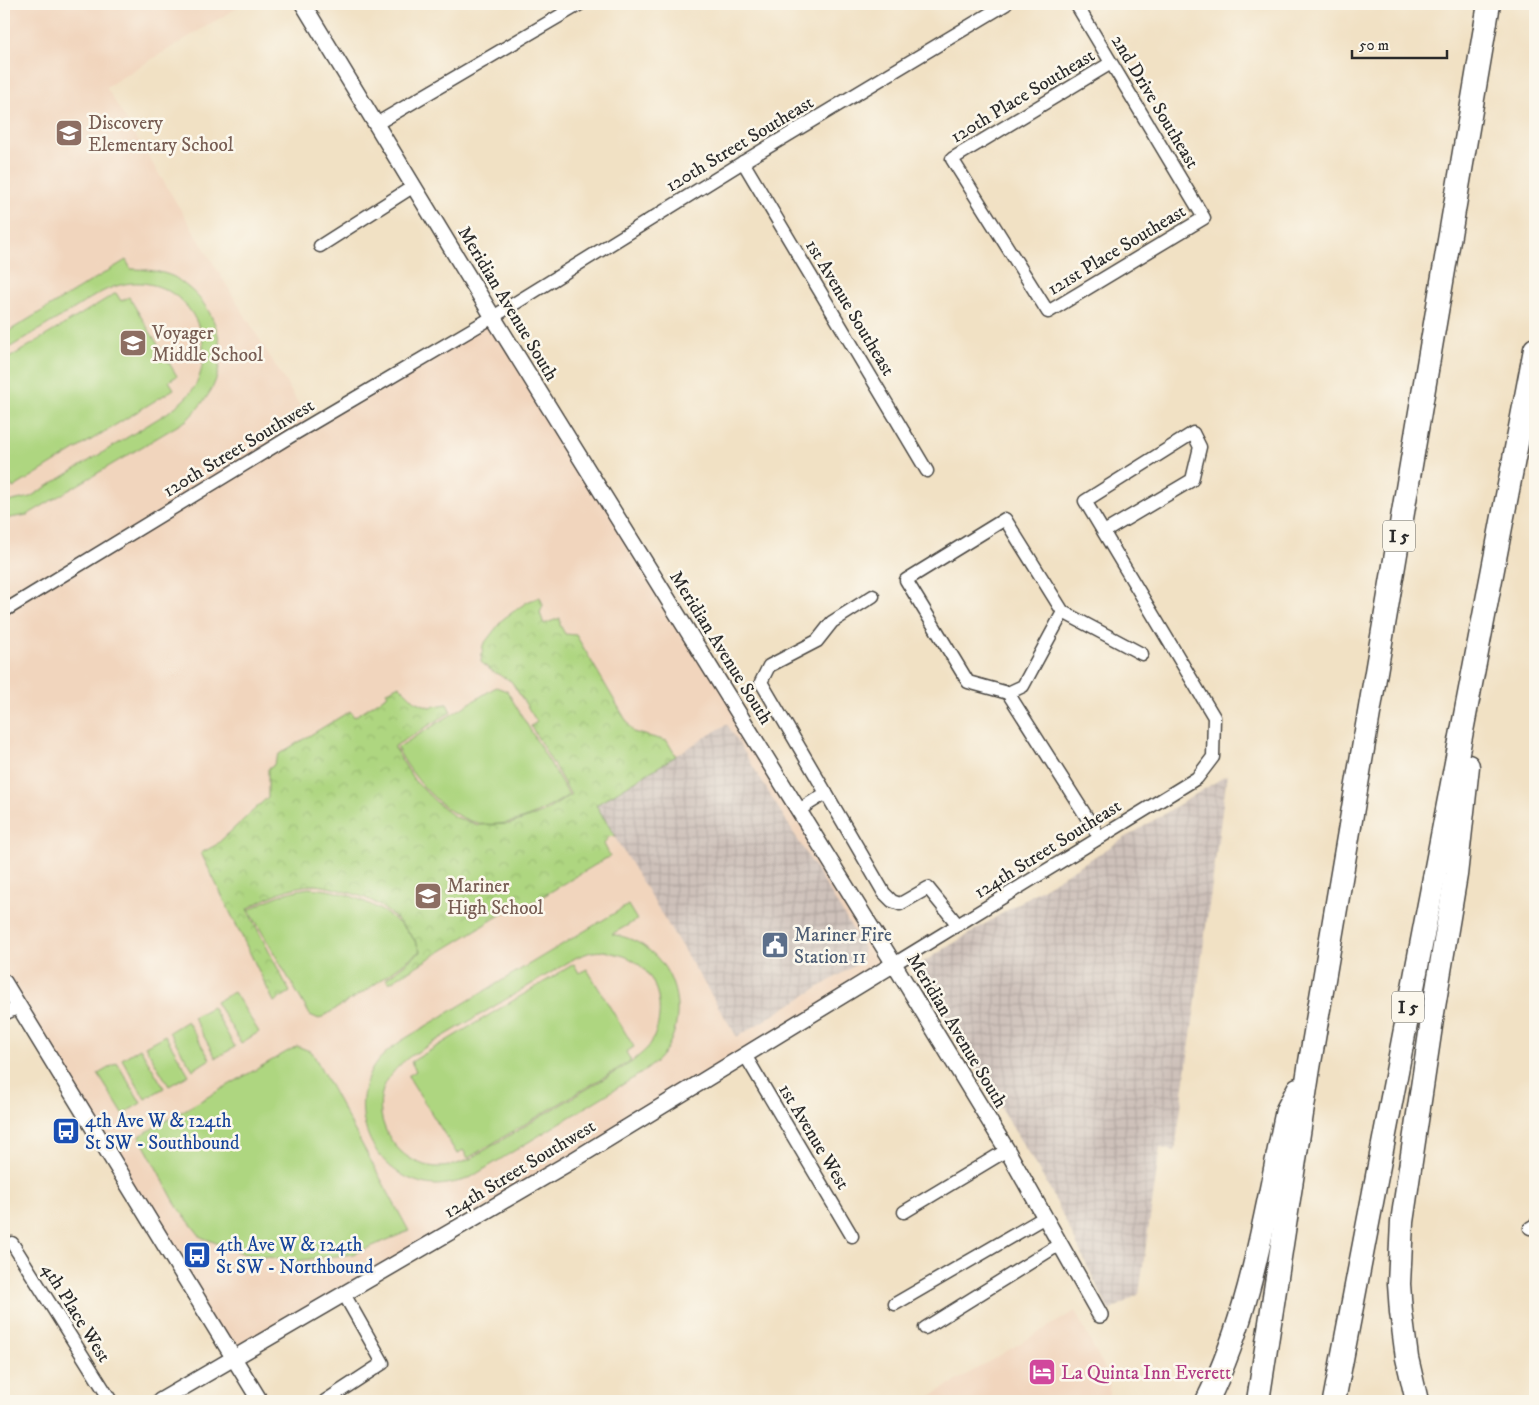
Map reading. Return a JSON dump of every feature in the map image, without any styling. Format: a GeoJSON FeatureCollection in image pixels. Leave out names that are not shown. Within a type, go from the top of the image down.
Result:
{"type":"FeatureCollection","features":[{"type":"Feature","properties":{"kind":"highway","name":"I 5"},"geometry":{"type":"LineString","coordinates":[[1258,1401],[1309,1068],[1489,4]]}},
{"type":"Feature","properties":{"kind":"highway","name":"I 5"},"geometry":{"type":"LineString","coordinates":[[1334,1401],[1535,349]]}},
{"type":"Feature","properties":{"kind":"highway"},"geometry":{"type":"LineString","coordinates":[[1417,1401],[1407,1358],[1401,1312],[1399,1284],[1402,1222],[1433,1013],[1456,875],[1484,612]]}},
{"type":"Feature","properties":{"kind":"highway"},"geometry":{"type":"LineString","coordinates":[[1207,1401],[1233,1338],[1254,1268],[1287,1110],[1309,1068]]}},
{"type":"Feature","properties":{"kind":"street","name":"Meridian Avenue South"},"geometry":{"type":"LineString","coordinates":[[303,4],[493,316],[894,964],[1007,1150],[1100,1315]]}},
{"type":"Feature","properties":{"kind":"street"},"geometry":{"type":"LineString","coordinates":[[376,124],[580,4]]}},
{"type":"Feature","properties":{"kind":"street","name":"120th Street Southeast"},"geometry":{"type":"LineString","coordinates":[[493,316],[743,162],[1006,4]]}},
{"type":"Feature","properties":{"kind":"street","name":"2nd Drive Southeast"},"geometry":{"type":"LineString","coordinates":[[1076,4],[1204,218]]}},
{"type":"Feature","properties":{"kind":"street","name":"120th Place Southeast"},"geometry":{"type":"LineString","coordinates":[[1048,312],[952,159],[1111,62]]}},
{"type":"Feature","properties":{"kind":"street","name":"1st Avenue Southeast"},"geometry":{"type":"LineString","coordinates":[[743,162],[927,471]]}},
{"type":"Feature","properties":{"kind":"street"},"geometry":{"type":"LineString","coordinates":[[320,246],[414,186]]}},
{"type":"Feature","properties":{"kind":"street","name":"121st Place Southeast"},"geometry":{"type":"LineString","coordinates":[[1048,312],[1204,218]]}},
{"type":"Feature","properties":{"kind":"street","name":"120th Street Southwest"},"geometry":{"type":"LineString","coordinates":[[4,611],[291,436],[493,316]]}},
{"type":"Feature","properties":{"kind":"street"},"geometry":{"type":"LineString","coordinates":[[1193,433],[1200,447],[1192,480],[1104,532],[1085,501],[1193,433]]}},
{"type":"Feature","properties":{"kind":"street"},"geometry":{"type":"LineString","coordinates":[[1063,612],[1023,686],[1008,693],[968,682],[906,580],[1005,520],[1063,612],[1142,654]]}},
{"type":"Feature","properties":{"kind":"street","name":"124th Street Southeast"},"geometry":{"type":"LineString","coordinates":[[894,964],[1197,778],[1213,757],[1214,717],[1104,532]]}},
{"type":"Feature","properties":{"kind":"street"},"geometry":{"type":"LineString","coordinates":[[874,596],[832,622],[817,641],[768,666],[761,682],[884,893],[892,901],[900,904],[928,888],[958,925]]}},
{"type":"Feature","properties":{"kind":"street"},"geometry":{"type":"LineString","coordinates":[[1008,693],[1100,838]]}},
{"type":"Feature","properties":{"kind":"street"},"geometry":{"type":"LineString","coordinates":[[799,810],[826,793]]}},
{"type":"Feature","properties":{"kind":"street","name":"124th Street Southwest"},"geometry":{"type":"LineString","coordinates":[[160,1401],[572,1161],[894,964]]}},
{"type":"Feature","properties":{"kind":"street"},"geometry":{"type":"LineString","coordinates":[[4,982],[260,1401]]}},
{"type":"Feature","properties":{"kind":"street"},"geometry":{"type":"LineString","coordinates":[[4,1014],[19,1008]]}},
{"type":"Feature","properties":{"kind":"street","name":"1st Avenue West"},"geometry":{"type":"LineString","coordinates":[[744,1056],[852,1236]]}},
{"type":"Feature","properties":{"kind":"street"},"geometry":{"type":"LineString","coordinates":[[904,1212],[1007,1150]]}},
{"type":"Feature","properties":{"kind":"street"},"geometry":{"type":"LineString","coordinates":[[895,1304],[1045,1216]]}},
{"type":"Feature","properties":{"kind":"street","name":"4th Place West"},"geometry":{"type":"LineString","coordinates":[[12,1243],[111,1401]]}},
{"type":"Feature","properties":{"kind":"street"},"geometry":{"type":"LineString","coordinates":[[925,1328],[1060,1244]]}},
{"type":"Feature","properties":{"kind":"street"},"geometry":{"type":"LineString","coordinates":[[325,1401],[383,1363],[344,1294]]}},
{"type":"Feature","properties":{"kind":"shaded area","name":"Mariner High School"},"geometry":{"type":"Polygon","coordinates":[[[4,4],[243,4],[106,87],[311,424],[493,317],[894,964],[234,1358],[4,982],[4,4]]]}},
{"type":"Feature","properties":{"kind":"shaded area"},"geometry":{"type":"Polygon","coordinates":[[[727,724],[864,948],[862,961],[737,1037],[595,805],[727,724]]]}},
{"type":"Feature","properties":{"kind":"shaded area"},"geometry":{"type":"Polygon","coordinates":[[[1227,775],[1175,1151],[1160,1148],[1139,1294],[1109,1311],[1050,1189],[915,967],[1227,775]]]}},
{"type":"Feature","properties":{"kind":"shaded area"},"geometry":{"type":"Polygon","coordinates":[[[1075,1311],[1110,1380],[1108,1401],[922,1401],[1075,1311]]]}},
{"type":"Feature","properties":{"kind":"green space"},"geometry":{"type":"Polygon","coordinates":[[[126,260],[131,269],[142,269],[174,277],[203,302],[215,324],[220,347],[218,372],[213,386],[206,398],[187,420],[27,515],[4,519],[4,503],[30,497],[167,413],[189,395],[198,380],[203,360],[203,341],[197,323],[188,308],[175,295],[159,287],[140,283],[120,285],[101,292],[4,351],[4,334],[126,260]]]}},
{"type":"Feature","properties":{"kind":"green space"},"geometry":{"type":"Polygon","coordinates":[[[116,293],[121,301],[129,297],[177,376],[169,381],[174,389],[13,488],[7,479],[4,481],[4,361],[116,293]]]}},
{"type":"Feature","properties":{"kind":"green space"},"geometry":{"type":"Polygon","coordinates":[[[540,597],[543,605],[540,613],[544,624],[560,618],[560,625],[565,634],[576,635],[633,732],[667,741],[676,756],[596,805],[615,836],[608,837],[604,844],[610,856],[522,909],[510,909],[389,983],[386,979],[420,952],[413,937],[400,922],[370,900],[314,885],[280,892],[249,908],[248,911],[290,992],[274,1002],[201,853],[216,845],[268,797],[268,769],[273,766],[279,754],[350,711],[354,717],[388,695],[386,692],[399,685],[415,701],[429,707],[447,704],[451,712],[395,746],[395,749],[414,780],[436,802],[455,817],[478,825],[510,824],[542,813],[571,795],[531,726],[537,722],[511,681],[492,671],[481,662],[483,645],[503,619],[527,602],[540,597]]]}},
{"type":"Feature","properties":{"kind":"green space"},"geometry":{"type":"Polygon","coordinates":[[[496,687],[507,691],[569,795],[528,817],[506,823],[484,824],[470,821],[444,806],[422,785],[397,748],[496,687]]]}},
{"type":"Feature","properties":{"kind":"green space"},"geometry":{"type":"Polygon","coordinates":[[[309,888],[344,894],[370,904],[406,929],[420,951],[367,990],[319,1019],[310,1015],[249,910],[278,896],[309,888]]]}},
{"type":"Feature","properties":{"kind":"green space"},"geometry":{"type":"Polygon","coordinates":[[[628,905],[637,920],[612,934],[637,942],[661,962],[669,975],[677,1004],[677,1019],[667,1048],[658,1060],[640,1074],[468,1179],[443,1184],[434,1185],[414,1181],[397,1172],[383,1160],[372,1144],[365,1127],[363,1109],[364,1090],[371,1071],[380,1058],[401,1041],[628,905]],[[605,951],[591,952],[577,957],[402,1062],[388,1078],[381,1095],[380,1108],[383,1122],[395,1145],[416,1162],[429,1166],[445,1167],[460,1163],[470,1159],[632,1062],[642,1053],[651,1043],[656,1031],[659,1018],[657,993],[652,981],[636,962],[624,956],[605,951]]]}},
{"type":"Feature","properties":{"kind":"green space"},"geometry":{"type":"Polygon","coordinates":[[[574,964],[579,973],[587,969],[634,1047],[626,1052],[631,1061],[468,1158],[463,1150],[457,1154],[408,1076],[416,1071],[411,1062],[574,964]]]}},
{"type":"Feature","properties":{"kind":"green space"},"geometry":{"type":"Polygon","coordinates":[[[234,992],[259,1032],[241,1043],[216,1002],[234,992]]]}},
{"type":"Feature","properties":{"kind":"green space"},"geometry":{"type":"Polygon","coordinates":[[[212,1007],[235,1047],[216,1058],[193,1017],[212,1007]]]}},
{"type":"Feature","properties":{"kind":"green space"},"geometry":{"type":"Polygon","coordinates":[[[187,1021],[210,1059],[193,1070],[169,1032],[187,1021]]]}},
{"type":"Feature","properties":{"kind":"green space"},"geometry":{"type":"Polygon","coordinates":[[[165,1035],[189,1075],[169,1086],[145,1046],[165,1035]]]}},
{"type":"Feature","properties":{"kind":"green space"},"geometry":{"type":"Polygon","coordinates":[[[297,1046],[312,1052],[409,1231],[353,1254],[296,1261],[244,1254],[201,1237],[178,1208],[139,1136],[297,1046]]]}},
{"type":"Feature","properties":{"kind":"green space"},"geometry":{"type":"Polygon","coordinates":[[[140,1048],[164,1088],[145,1099],[122,1059],[140,1048]]]}},
{"type":"Feature","properties":{"kind":"green space"},"geometry":{"type":"Polygon","coordinates":[[[117,1063],[141,1103],[123,1114],[98,1074],[117,1063]]]}},
{"type":"Feature","properties":{"kind":"place","name":"Discovery Elementary School"},"geometry":{"type":"Point","coordinates":[69,133]}},
{"type":"Feature","properties":{"kind":"place","name":"Voyager Middle School"},"geometry":{"type":"Point","coordinates":[133,343]}},
{"type":"Feature","properties":{"kind":"place","name":"Mariner High School"},"geometry":{"type":"Point","coordinates":[428,896]}},
{"type":"Feature","properties":{"kind":"place","name":"Mariner Fire Station 11"},"geometry":{"type":"Point","coordinates":[775,945]}},
{"type":"Feature","properties":{"kind":"place","name":"4th Ave W & 124th St SW - Southbound"},"geometry":{"type":"Point","coordinates":[66,1131]}},
{"type":"Feature","properties":{"kind":"place","name":"4th Ave W & 124th St SW - Northbound"},"geometry":{"type":"Point","coordinates":[197,1255]}},
{"type":"Feature","properties":{"kind":"place","name":"La Quinta Inn Everett"},"geometry":{"type":"Point","coordinates":[1042,1372]}}]}
